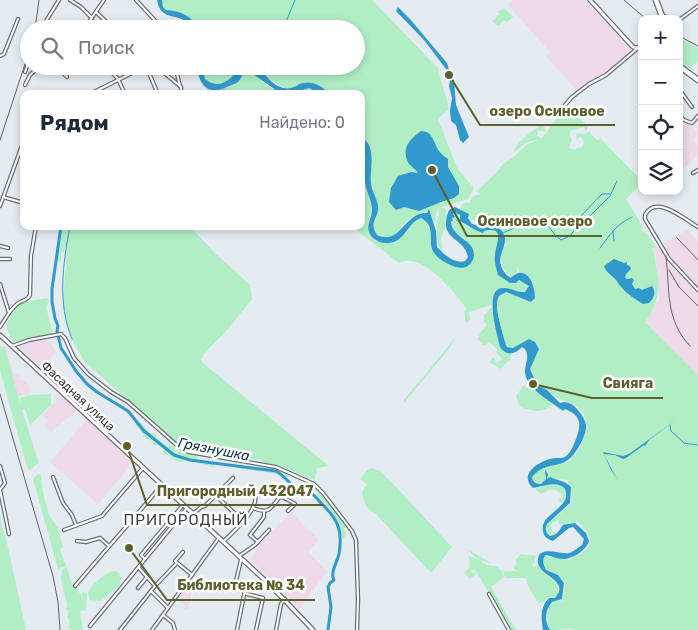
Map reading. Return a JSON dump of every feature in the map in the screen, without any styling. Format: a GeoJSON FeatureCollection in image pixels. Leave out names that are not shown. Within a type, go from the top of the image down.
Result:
{"type":"FeatureCollection","features":[{"type":"Feature","properties":{"kind":"main road"},"geometry":{"type":"LineString","coordinates":[[590,0],[628,42],[638,47]]}},
{"type":"Feature","properties":{"kind":"main road"},"geometry":{"type":"LineString","coordinates":[[656,0],[662,15]]}},
{"type":"Feature","properties":{"kind":"main road"},"geometry":{"type":"LineString","coordinates":[[683,69],[698,80]]}},
{"type":"Feature","properties":{"kind":"main road","name":"Фасадная улица"},"geometry":{"type":"LineString","coordinates":[[0,335],[220,537],[285,599],[313,630]]}},
{"type":"Feature","properties":{"kind":"street"},"geometry":{"type":"LineString","coordinates":[[47,20],[59,0]]}},
{"type":"Feature","properties":{"kind":"street"},"geometry":{"type":"LineString","coordinates":[[70,0],[81,7],[92,18],[104,0]]}},
{"type":"Feature","properties":{"kind":"street"},"geometry":{"type":"LineString","coordinates":[[136,0],[155,20]]}},
{"type":"Feature","properties":{"kind":"street"},"geometry":{"type":"LineString","coordinates":[[683,17],[698,6]]}},
{"type":"Feature","properties":{"kind":"street"},"geometry":{"type":"LineString","coordinates":[[96,12],[104,20]]}},
{"type":"Feature","properties":{"kind":"street"},"geometry":{"type":"LineString","coordinates":[[0,56],[4,54],[18,19]]}},
{"type":"Feature","properties":{"kind":"street"},"geometry":{"type":"LineString","coordinates":[[565,105],[572,96],[606,75],[638,50]]}},
{"type":"Feature","properties":{"kind":"street"},"geometry":{"type":"LineString","coordinates":[[24,85],[30,75]]}},
{"type":"Feature","properties":{"kind":"street"},"geometry":{"type":"LineString","coordinates":[[114,75],[123,90]]}},
{"type":"Feature","properties":{"kind":"street"},"geometry":{"type":"LineString","coordinates":[[97,90],[127,75]]}},
{"type":"Feature","properties":{"kind":"street"},"geometry":{"type":"LineString","coordinates":[[150,75],[156,90]]}},
{"type":"Feature","properties":{"kind":"street"},"geometry":{"type":"LineString","coordinates":[[167,75],[180,86]]}},
{"type":"Feature","properties":{"kind":"street"},"geometry":{"type":"LineString","coordinates":[[177,75],[182,90]]}},
{"type":"Feature","properties":{"kind":"street"},"geometry":{"type":"LineString","coordinates":[[683,95],[692,107]]}},
{"type":"Feature","properties":{"kind":"street"},"geometry":{"type":"LineString","coordinates":[[683,119],[692,123],[698,116]]}},
{"type":"Feature","properties":{"kind":"street"},"geometry":{"type":"LineString","coordinates":[[0,206],[20,151]]}},
{"type":"Feature","properties":{"kind":"street"},"geometry":{"type":"LineString","coordinates":[[693,173],[698,170]]}},
{"type":"Feature","properties":{"kind":"street"},"geometry":{"type":"LineString","coordinates":[[3,197],[20,202]]}},
{"type":"Feature","properties":{"kind":"street"},"geometry":{"type":"LineString","coordinates":[[698,226],[663,207],[653,207],[647,210],[645,215],[645,219],[669,259],[698,290]]}},
{"type":"Feature","properties":{"kind":"street"},"geometry":{"type":"LineString","coordinates":[[0,327],[14,306],[29,298],[31,256],[35,230]]}},
{"type":"Feature","properties":{"kind":"street"},"geometry":{"type":"LineString","coordinates":[[0,246],[8,248]]}},
{"type":"Feature","properties":{"kind":"street"},"geometry":{"type":"LineString","coordinates":[[0,259],[10,259]]}},
{"type":"Feature","properties":{"kind":"street"},"geometry":{"type":"LineString","coordinates":[[0,284],[9,313]]}},
{"type":"Feature","properties":{"kind":"street"},"geometry":{"type":"LineString","coordinates":[[12,346],[29,340],[61,334],[65,338],[74,358],[88,374],[128,402],[180,448],[188,452],[276,467],[316,485],[352,531],[356,540],[357,630]]}},
{"type":"Feature","properties":{"kind":"street"},"geometry":{"type":"LineString","coordinates":[[0,466],[5,483],[0,490],[9,534]]}},
{"type":"Feature","properties":{"kind":"street"},"geometry":{"type":"LineString","coordinates":[[64,530],[102,516],[143,468]]}},
{"type":"Feature","properties":{"kind":"street"},"geometry":{"type":"LineString","coordinates":[[53,477],[63,503],[72,515],[76,526]]}},
{"type":"Feature","properties":{"kind":"street"},"geometry":{"type":"LineString","coordinates":[[194,514],[234,478]]}},
{"type":"Feature","properties":{"kind":"street"},"geometry":{"type":"LineString","coordinates":[[75,586],[162,485]]}},
{"type":"Feature","properties":{"kind":"street"},"geometry":{"type":"LineString","coordinates":[[272,488],[270,491],[295,504],[288,511]]}},
{"type":"Feature","properties":{"kind":"street"},"geometry":{"type":"LineString","coordinates":[[224,542],[254,508],[256,500],[254,492],[256,489]]}},
{"type":"Feature","properties":{"kind":"street"},"geometry":{"type":"LineString","coordinates":[[215,495],[243,521]]}},
{"type":"Feature","properties":{"kind":"street"},"geometry":{"type":"LineString","coordinates":[[254,508],[264,512],[272,508],[280,497]]}},
{"type":"Feature","properties":{"kind":"street"},"geometry":{"type":"LineString","coordinates":[[145,559],[140,555],[183,505]]}},
{"type":"Feature","properties":{"kind":"street"},"geometry":{"type":"LineString","coordinates":[[90,626],[187,508]]}},
{"type":"Feature","properties":{"kind":"street"},"geometry":{"type":"LineString","coordinates":[[258,542],[250,535],[264,517],[264,512]]}},
{"type":"Feature","properties":{"kind":"street"},"geometry":{"type":"LineString","coordinates":[[237,630],[244,592],[244,588],[235,585],[241,557],[269,530]]}},
{"type":"Feature","properties":{"kind":"street"},"geometry":{"type":"LineString","coordinates":[[152,630],[220,537]]}},
{"type":"Feature","properties":{"kind":"street"},"geometry":{"type":"LineString","coordinates":[[77,541],[86,542],[100,538],[109,546]]}},
{"type":"Feature","properties":{"kind":"street"},"geometry":{"type":"LineString","coordinates":[[120,630],[155,586],[177,563],[175,561],[183,552]]}},
{"type":"Feature","properties":{"kind":"street"},"geometry":{"type":"LineString","coordinates":[[177,563],[192,575]]}},
{"type":"Feature","properties":{"kind":"street"},"geometry":{"type":"LineString","coordinates":[[139,568],[155,586]]}},
{"type":"Feature","properties":{"kind":"street"},"geometry":{"type":"LineString","coordinates":[[138,588],[146,577]]}},
{"type":"Feature","properties":{"kind":"street"},"geometry":{"type":"LineString","coordinates":[[151,592],[168,608]]}},
{"type":"Feature","properties":{"kind":"street"},"geometry":{"type":"LineString","coordinates":[[244,592],[263,598],[256,630]]}},
{"type":"Feature","properties":{"kind":"street"},"geometry":{"type":"LineString","coordinates":[[489,594],[509,630]]}},
{"type":"Feature","properties":{"kind":"street"},"geometry":{"type":"LineString","coordinates":[[276,630],[281,604],[285,599]]}},
{"type":"Feature","properties":{"kind":"street"},"geometry":{"type":"LineString","coordinates":[[163,615],[173,623],[175,630]]}},
{"type":"Feature","properties":{"kind":"shaded area"},"geometry":{"type":"Polygon","coordinates":[[[513,0],[586,0],[632,51],[606,72],[591,80],[578,92],[546,56],[550,52],[508,5],[513,0]]]}},
{"type":"Feature","properties":{"kind":"shaded area"},"geometry":{"type":"Polygon","coordinates":[[[686,121],[698,133],[693,140],[698,145],[698,155],[683,170],[683,150],[683,125],[686,121]]]}},
{"type":"Feature","properties":{"kind":"shaded area"},"geometry":{"type":"Polygon","coordinates":[[[687,230],[698,241],[698,375],[646,322],[659,299],[659,275],[655,261],[656,255],[652,250],[687,230]]]}},
{"type":"Feature","properties":{"kind":"shaded area"},"geometry":{"type":"Polygon","coordinates":[[[47,339],[56,351],[47,364],[40,368],[19,347],[25,343],[47,339]]]}},
{"type":"Feature","properties":{"kind":"shaded area"},"geometry":{"type":"Polygon","coordinates":[[[6,346],[14,375],[19,374],[20,380],[24,380],[30,387],[30,393],[27,395],[16,396],[3,347],[6,346]]]}},
{"type":"Feature","properties":{"kind":"shaded area"},"geometry":{"type":"Polygon","coordinates":[[[62,396],[77,410],[51,432],[44,425],[48,421],[42,415],[62,396]]]}},
{"type":"Feature","properties":{"kind":"shaded area"},"geometry":{"type":"Polygon","coordinates":[[[87,419],[132,462],[98,504],[50,462],[87,419]]]}},
{"type":"Feature","properties":{"kind":"shaded area"},"geometry":{"type":"Polygon","coordinates":[[[291,512],[318,538],[318,541],[308,552],[327,571],[300,609],[250,560],[258,546],[291,512]]]}},
{"type":"Feature","properties":{"kind":"shaded area"},"geometry":{"type":"Polygon","coordinates":[[[191,579],[196,582],[193,585],[188,610],[184,609],[185,605],[176,599],[191,579]]]}},
{"type":"Feature","properties":{"kind":"green space"},"geometry":{"type":"Polygon","coordinates":[[[162,0],[372,0],[438,68],[449,109],[438,119],[457,168],[474,188],[468,199],[442,207],[445,208],[448,216],[445,219],[445,230],[441,239],[443,251],[438,246],[436,224],[439,208],[437,209],[435,224],[429,209],[427,213],[424,212],[407,221],[397,234],[391,238],[384,238],[374,231],[373,224],[377,210],[371,184],[371,152],[365,140],[365,90],[319,90],[298,85],[287,88],[278,85],[266,75],[365,75],[365,20],[191,20],[184,15],[165,10],[162,0]]]}},
{"type":"Feature","properties":{"kind":"green space"},"geometry":{"type":"Polygon","coordinates":[[[504,8],[513,17],[507,22],[504,20],[498,26],[492,21],[500,14],[498,12],[504,8]]]}},
{"type":"Feature","properties":{"kind":"green space"},"geometry":{"type":"Polygon","coordinates":[[[683,40],[698,48],[698,62],[691,67],[693,70],[683,66],[683,40]]]}},
{"type":"Feature","properties":{"kind":"green space"},"geometry":{"type":"Polygon","coordinates":[[[204,75],[237,75],[227,82],[216,84],[205,79],[204,75]]]}},
{"type":"Feature","properties":{"kind":"green space"},"geometry":{"type":"Polygon","coordinates":[[[243,75],[255,75],[272,89],[280,90],[220,90],[238,83],[243,75]]]}},
{"type":"Feature","properties":{"kind":"green space"},"geometry":{"type":"Polygon","coordinates":[[[566,106],[588,127],[586,131],[584,127],[570,131],[572,139],[569,148],[575,150],[578,147],[581,148],[584,143],[583,139],[580,137],[577,140],[577,133],[585,134],[589,132],[597,140],[600,138],[638,177],[638,187],[626,199],[643,227],[641,229],[644,233],[646,232],[656,247],[652,250],[655,255],[658,275],[658,294],[652,312],[645,322],[698,375],[698,630],[550,630],[548,614],[550,604],[563,601],[565,583],[558,575],[546,570],[543,563],[544,559],[546,556],[569,560],[578,556],[588,546],[590,538],[587,531],[577,521],[566,525],[559,524],[558,520],[552,523],[551,527],[556,534],[552,536],[547,534],[546,527],[548,522],[572,503],[571,489],[567,480],[557,479],[557,477],[555,480],[545,479],[543,483],[538,484],[533,482],[531,476],[544,467],[567,462],[572,459],[571,457],[576,453],[584,437],[585,419],[581,411],[573,404],[557,398],[537,385],[530,369],[539,349],[535,342],[529,339],[514,347],[505,345],[497,310],[499,296],[506,292],[531,302],[533,301],[534,285],[527,276],[520,273],[517,266],[517,272],[512,277],[504,270],[501,258],[504,247],[507,245],[501,230],[485,222],[480,225],[477,220],[471,220],[467,214],[460,210],[462,204],[469,203],[472,197],[478,194],[479,196],[480,194],[477,191],[503,164],[526,145],[542,138],[566,106]]]}},
{"type":"Feature","properties":{"kind":"green space"},"geometry":{"type":"Polygon","coordinates":[[[541,125],[545,127],[546,132],[538,130],[537,136],[540,137],[539,139],[526,143],[513,153],[521,141],[541,125]]]}},
{"type":"Feature","properties":{"kind":"green space"},"geometry":{"type":"Polygon","coordinates":[[[365,184],[372,209],[368,224],[377,241],[406,233],[413,223],[421,217],[427,220],[431,234],[431,248],[456,266],[468,266],[472,262],[465,239],[455,234],[452,226],[454,211],[458,213],[460,219],[458,220],[467,226],[484,231],[493,230],[497,232],[499,237],[495,261],[498,275],[510,283],[522,281],[529,286],[527,291],[520,292],[497,290],[492,299],[492,305],[469,312],[470,319],[468,323],[465,320],[464,311],[467,309],[446,284],[428,268],[408,261],[399,263],[356,230],[365,230],[365,184]]]}},
{"type":"Feature","properties":{"kind":"green space"},"geometry":{"type":"Polygon","coordinates":[[[60,230],[193,230],[250,285],[252,299],[228,329],[204,354],[201,360],[329,466],[317,468],[316,471],[318,472],[316,473],[315,480],[273,464],[262,462],[261,460],[252,459],[250,461],[182,449],[84,361],[70,337],[72,337],[68,328],[63,302],[67,247],[62,252],[61,261],[56,260],[60,230]]]}},
{"type":"Feature","properties":{"kind":"green space"},"geometry":{"type":"Polygon","coordinates":[[[47,298],[49,301],[46,307],[53,334],[14,343],[7,329],[7,323],[15,307],[23,302],[47,298]]]}},
{"type":"Feature","properties":{"kind":"green space"},"geometry":{"type":"Polygon","coordinates":[[[491,308],[500,347],[503,351],[511,354],[510,360],[501,369],[489,362],[493,358],[496,361],[495,363],[502,359],[496,352],[497,349],[489,342],[484,346],[478,339],[487,324],[484,322],[484,315],[491,308]]]}},
{"type":"Feature","properties":{"kind":"green space"},"geometry":{"type":"Polygon","coordinates":[[[456,337],[448,350],[403,404],[404,400],[456,337]]]}},
{"type":"Feature","properties":{"kind":"green space"},"geometry":{"type":"Polygon","coordinates":[[[0,346],[5,348],[20,403],[20,398],[30,395],[51,394],[51,405],[30,425],[25,409],[22,410],[38,460],[38,463],[30,470],[27,467],[0,371],[0,346]]]}},
{"type":"Feature","properties":{"kind":"green space"},"geometry":{"type":"Polygon","coordinates":[[[524,385],[526,388],[530,388],[531,391],[534,389],[551,402],[552,405],[541,411],[520,407],[516,396],[524,385]]]}},
{"type":"Feature","properties":{"kind":"green space"},"geometry":{"type":"Polygon","coordinates":[[[141,423],[150,433],[157,434],[156,438],[175,448],[176,453],[182,450],[196,454],[198,455],[197,460],[211,462],[215,464],[215,467],[187,459],[181,462],[176,461],[169,455],[163,455],[164,449],[158,445],[154,446],[151,440],[145,439],[146,437],[143,437],[141,431],[135,425],[141,423]]]}},
{"type":"Feature","properties":{"kind":"green space"},"geometry":{"type":"Polygon","coordinates":[[[238,466],[269,469],[272,467],[284,470],[290,475],[287,478],[271,473],[235,468],[238,466]]]}},
{"type":"Feature","properties":{"kind":"green space"},"geometry":{"type":"Polygon","coordinates":[[[372,468],[380,471],[452,547],[431,573],[366,505],[362,492],[367,484],[360,479],[367,470],[372,468]]]}},
{"type":"Feature","properties":{"kind":"green space"},"geometry":{"type":"Polygon","coordinates":[[[38,474],[41,475],[49,515],[58,528],[63,547],[60,549],[66,566],[58,569],[33,479],[38,474]]]}},
{"type":"Feature","properties":{"kind":"green space"},"geometry":{"type":"Polygon","coordinates":[[[550,484],[564,486],[566,498],[563,503],[559,502],[560,498],[564,497],[559,492],[551,490],[542,494],[535,488],[550,484]]]}},
{"type":"Feature","properties":{"kind":"green space"},"geometry":{"type":"Polygon","coordinates":[[[311,486],[314,486],[331,504],[347,526],[344,529],[346,535],[343,539],[336,518],[322,500],[311,492],[320,496],[311,486]]]}},
{"type":"Feature","properties":{"kind":"green space"},"geometry":{"type":"Polygon","coordinates":[[[0,511],[1,524],[6,538],[26,630],[0,630],[0,511]]]}},
{"type":"Feature","properties":{"kind":"green space"},"geometry":{"type":"Polygon","coordinates":[[[467,549],[493,564],[480,560],[483,563],[496,566],[501,570],[504,577],[491,587],[516,630],[511,630],[475,570],[471,570],[472,573],[475,572],[476,574],[470,579],[464,572],[470,567],[469,556],[478,560],[467,549]]]}},
{"type":"Feature","properties":{"kind":"green space"},"geometry":{"type":"Polygon","coordinates":[[[521,554],[536,556],[532,564],[534,567],[538,565],[545,574],[558,584],[558,595],[555,598],[549,597],[543,602],[538,603],[528,586],[526,578],[505,578],[503,571],[519,571],[514,569],[514,567],[517,564],[515,560],[521,554]]]}},
{"type":"Feature","properties":{"kind":"green space"},"geometry":{"type":"Polygon","coordinates":[[[67,567],[73,589],[77,588],[83,599],[82,592],[87,593],[86,611],[80,611],[83,630],[71,630],[68,627],[70,621],[67,617],[69,611],[66,609],[67,605],[61,579],[62,569],[67,567]]]}},
{"type":"Feature","properties":{"kind":"green space"},"geometry":{"type":"Polygon","coordinates":[[[115,571],[119,573],[121,578],[119,586],[101,601],[90,600],[88,593],[92,586],[103,576],[115,571]]]}},
{"type":"Feature","properties":{"kind":"water"},"geometry":{"type":"Polygon","coordinates":[[[157,0],[162,0],[163,7],[166,10],[176,11],[192,20],[183,20],[167,15],[159,8],[157,0]]]}},
{"type":"Feature","properties":{"kind":"water"},"geometry":{"type":"Polygon","coordinates":[[[398,7],[447,63],[454,80],[456,105],[469,137],[463,143],[460,140],[456,125],[451,121],[452,98],[449,86],[450,80],[446,69],[424,40],[396,11],[398,7]]]}},
{"type":"Feature","properties":{"kind":"water"},"geometry":{"type":"Polygon","coordinates":[[[199,75],[204,75],[205,79],[217,84],[226,81],[234,75],[243,75],[237,83],[220,90],[210,90],[202,84],[199,75]]]}},
{"type":"Feature","properties":{"kind":"water"},"geometry":{"type":"Polygon","coordinates":[[[254,75],[265,75],[277,86],[283,88],[291,88],[302,83],[311,83],[325,90],[309,88],[302,90],[276,90],[254,75]]]}},
{"type":"Feature","properties":{"kind":"water"},"geometry":{"type":"Polygon","coordinates":[[[421,131],[425,131],[430,135],[439,151],[448,159],[448,167],[459,186],[459,194],[454,198],[419,211],[404,207],[396,210],[389,202],[391,188],[398,176],[411,172],[418,173],[409,164],[406,150],[409,142],[421,131]]]}},
{"type":"Feature","properties":{"kind":"water"},"geometry":{"type":"Polygon","coordinates":[[[365,140],[369,146],[372,158],[371,184],[378,206],[374,223],[374,230],[377,235],[392,236],[413,218],[419,214],[427,213],[429,209],[436,231],[437,247],[453,260],[465,261],[468,257],[465,250],[448,233],[446,227],[449,210],[455,207],[469,214],[468,218],[472,224],[481,228],[492,225],[502,231],[505,241],[500,261],[501,266],[511,278],[518,273],[526,275],[533,286],[535,298],[531,302],[506,292],[499,296],[497,311],[506,345],[513,348],[529,339],[535,342],[539,349],[530,369],[537,385],[547,390],[560,403],[571,404],[575,407],[583,417],[586,426],[583,440],[571,458],[541,469],[532,477],[535,483],[541,484],[546,479],[545,470],[548,474],[547,479],[550,477],[571,487],[570,503],[547,524],[546,530],[548,535],[555,535],[563,525],[575,523],[586,533],[589,541],[582,551],[570,558],[561,559],[546,555],[544,559],[543,562],[546,570],[558,575],[564,583],[562,599],[552,602],[547,612],[546,619],[550,630],[543,630],[543,609],[549,598],[555,598],[559,591],[559,586],[541,569],[538,564],[538,558],[540,554],[547,551],[571,552],[582,545],[584,539],[573,527],[553,541],[546,538],[543,531],[544,522],[565,500],[565,489],[554,484],[533,488],[528,479],[531,470],[539,463],[552,458],[563,458],[568,454],[576,439],[579,424],[576,416],[565,409],[563,411],[530,384],[525,372],[527,357],[525,349],[522,347],[514,353],[508,353],[500,347],[493,314],[493,297],[496,291],[502,288],[525,292],[529,286],[519,280],[516,283],[510,283],[498,275],[495,258],[498,237],[495,231],[479,232],[455,220],[460,219],[460,215],[455,212],[453,214],[455,217],[452,218],[451,222],[453,228],[455,232],[471,245],[474,255],[473,260],[466,267],[452,266],[437,257],[432,249],[430,228],[421,218],[413,223],[403,236],[394,242],[383,243],[373,238],[369,230],[372,208],[366,189],[365,140]]]}},
{"type":"Feature","properties":{"kind":"water"},"geometry":{"type":"Polygon","coordinates":[[[614,259],[624,263],[627,262],[627,265],[630,266],[631,269],[625,278],[632,278],[634,280],[632,284],[635,289],[639,288],[642,290],[652,286],[654,294],[653,299],[649,303],[643,304],[623,290],[607,271],[604,266],[614,259]]]}},
{"type":"Feature","properties":{"kind":"water"},"geometry":{"type":"Polygon","coordinates":[[[677,419],[649,440],[645,446],[626,458],[623,459],[615,455],[604,454],[618,480],[611,470],[603,452],[623,456],[629,454],[677,419]]]}},
{"type":"Feature","properties":{"kind":"waterway"},"geometry":{"type":"LineString","coordinates":[[287,20],[295,0]]}},
{"type":"Feature","properties":{"kind":"waterway"},"geometry":{"type":"LineString","coordinates":[[503,233],[518,226],[523,227],[541,216],[561,240],[570,236],[578,225],[586,223],[589,217],[610,196],[617,181]]}},
{"type":"Feature","properties":{"kind":"waterway"},"geometry":{"type":"LineString","coordinates":[[576,221],[602,194],[610,194]]}},
{"type":"Feature","properties":{"kind":"waterway"},"geometry":{"type":"LineString","coordinates":[[600,248],[617,226],[632,217]]}},
{"type":"Feature","properties":{"kind":"waterway","name":"Грязнушка"},"geometry":{"type":"LineString","coordinates":[[60,230],[52,289],[52,302],[58,326],[57,331],[61,348],[87,384],[128,411],[144,431],[174,455],[190,460],[276,471],[294,486],[309,491],[331,514],[338,525],[340,546],[334,567],[334,580],[328,587],[331,607],[328,630]]}},
{"type":"Feature","properties":{"kind":"waterway"},"geometry":{"type":"LineString","coordinates":[[69,230],[65,254],[63,297],[64,311],[72,339]]}},
{"type":"Feature","properties":{"kind":"waterway"},"geometry":{"type":"LineString","coordinates":[[613,231],[614,241]]}},
{"type":"Feature","properties":{"kind":"waterway"},"geometry":{"type":"LineString","coordinates":[[670,425],[671,431],[684,443],[698,445]]}},
{"type":"Feature","properties":{"kind":"railway"},"geometry":{"type":"LineString","coordinates":[[36,20],[39,0]]}},
{"type":"Feature","properties":{"kind":"railway"},"geometry":{"type":"LineString","coordinates":[[624,0],[641,15]]}},
{"type":"Feature","properties":{"kind":"railway"},"geometry":{"type":"LineString","coordinates":[[683,38],[698,46]]}},
{"type":"Feature","properties":{"kind":"railway"},"geometry":{"type":"LineString","coordinates":[[0,140],[21,75]]}},
{"type":"Feature","properties":{"kind":"railway"},"geometry":{"type":"LineString","coordinates":[[677,238],[698,260]]}},
{"type":"Feature","properties":{"kind":"railway"},"geometry":{"type":"LineString","coordinates":[[666,256],[672,315],[682,336],[690,346]]}},
{"type":"Feature","properties":{"kind":"railway"},"geometry":{"type":"LineString","coordinates":[[669,270],[679,287],[698,306]]}},
{"type":"Feature","properties":{"kind":"railway"},"geometry":{"type":"LineString","coordinates":[[0,394],[53,576],[58,602],[60,630]]}},
{"type":"Feature","properties":{"kind":"place","name":"озеро Осиновое"},"geometry":{"type":"Point","coordinates":[449,75]}},
{"type":"Feature","properties":{"kind":"place","name":"Осиновое озеро"},"geometry":{"type":"Point","coordinates":[432,170]}},
{"type":"Feature","properties":{"kind":"place","name":"Свияга"},"geometry":{"type":"Point","coordinates":[533,384]}},
{"type":"Feature","properties":{"kind":"place","name":"Пригородный 432047"},"geometry":{"type":"Point","coordinates":[127,446]}},
{"type":"Feature","properties":{"kind":"place","name":"Библиотека № 34"},"geometry":{"type":"Point","coordinates":[129,548]}},
{"type":"Feature","properties":{"kind":"district","name":"ПРИГОРОДНЫЙ"},"geometry":{"type":"Point","coordinates":[186,520]}}]}
